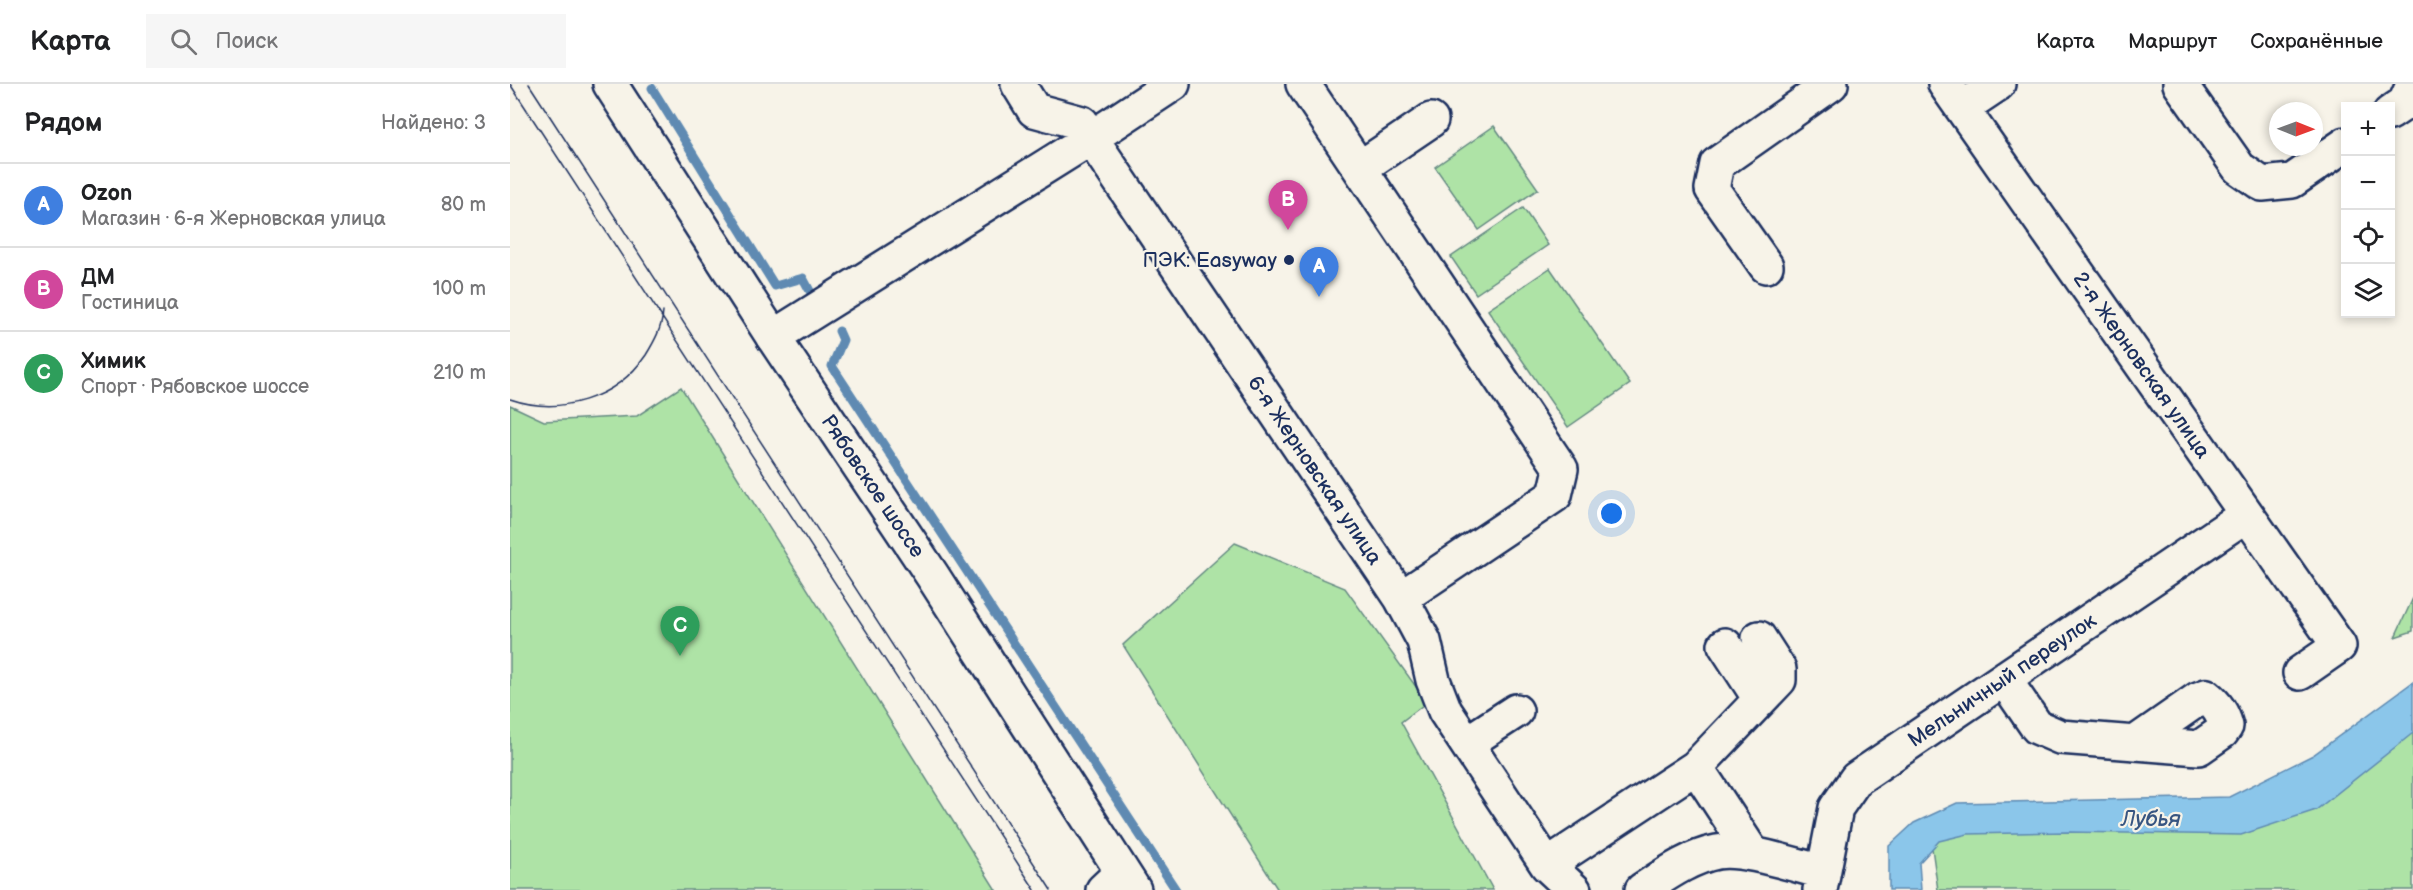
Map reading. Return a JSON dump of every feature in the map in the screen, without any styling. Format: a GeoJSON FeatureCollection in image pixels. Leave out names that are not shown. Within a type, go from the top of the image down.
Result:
{"type":"FeatureCollection","features":[{"type":"Feature","properties":{"kind":"street","name":"Рябовское шоссе"},"geometry":{"type":"LineString","coordinates":[[610,84],[773,337],[932,575],[1120,884]]}},
{"type":"Feature","properties":{"kind":"street","name":"6-я Жерновская улица"},"geometry":{"type":"LineString","coordinates":[[1018,84],[1034,110],[1082,123],[1401,598],[1424,641],[1433,680],[1445,711],[1547,865],[1574,890]]}},
{"type":"Feature","properties":{"kind":"street"},"geometry":{"type":"LineString","coordinates":[[773,337],[1091,138],[1173,84]]}},
{"type":"Feature","properties":{"kind":"street"},"geometry":{"type":"LineString","coordinates":[[1766,266],[1712,189],[1717,165],[1831,84]]}},
{"type":"Feature","properties":{"kind":"street"},"geometry":{"type":"LineString","coordinates":[[1954,96],[1998,84]]}},
{"type":"Feature","properties":{"kind":"street"},"geometry":{"type":"LineString","coordinates":[[2180,84],[2239,168],[2262,184],[2292,181],[2341,147]]}},
{"type":"Feature","properties":{"kind":"street"},"geometry":{"type":"LineString","coordinates":[[2395,110],[2405,103],[2413,86]]}},
{"type":"Feature","properties":{"kind":"street"},"geometry":{"type":"LineString","coordinates":[[1312,87],[1360,168],[1561,469],[1556,495],[1401,598]]}},
{"type":"Feature","properties":{"kind":"street","name":"2-я Жерновская улица"},"geometry":{"type":"LineString","coordinates":[[1954,96],[2339,646],[2300,673]]}},
{"type":"Feature","properties":{"kind":"street"},"geometry":{"type":"LineString","coordinates":[[1360,168],[1431,120]]}},
{"type":"Feature","properties":{"kind":"street","name":"Мельничный переулок"},"geometry":{"type":"LineString","coordinates":[[1822,881],[1836,808],[1856,779],[2246,514]]}},
{"type":"Feature","properties":{"kind":"street"},"geometry":{"type":"LineString","coordinates":[[1547,865],[1696,767],[1779,680],[1779,669],[1759,638]]}},
{"type":"Feature","properties":{"kind":"street"},"geometry":{"type":"LineString","coordinates":[[1725,645],[1760,699]]}},
{"type":"Feature","properties":{"kind":"street"},"geometry":{"type":"LineString","coordinates":[[2004,679],[2037,727],[2060,737],[2135,743]]}},
{"type":"Feature","properties":{"kind":"street"},"geometry":{"type":"LineString","coordinates":[[1467,743],[1516,711]]}},
{"type":"Feature","properties":{"kind":"street"},"geometry":{"type":"LineString","coordinates":[[1696,767],[1753,854]]}},
{"type":"Feature","properties":{"kind":"street"},"geometry":{"type":"LineString","coordinates":[[1642,890],[1676,868],[1718,852],[1753,854],[1822,881]]}},
{"type":"Feature","properties":{"kind":"green space"},"geometry":{"type":"Polygon","coordinates":[[[1494,126],[1538,189],[1479,230],[1435,167],[1494,126]]]}},
{"type":"Feature","properties":{"kind":"green space"},"geometry":{"type":"Polygon","coordinates":[[[1523,208],[1548,245],[1476,294],[1451,257],[1523,208]]]}},
{"type":"Feature","properties":{"kind":"green space"},"geometry":{"type":"Polygon","coordinates":[[[1550,268],[1630,384],[1568,427],[1488,310],[1550,268]]]}},
{"type":"Feature","properties":{"kind":"green space"},"geometry":{"type":"Polygon","coordinates":[[[681,387],[996,890],[510,890],[510,405],[544,421],[637,416],[681,387]]]}},
{"type":"Feature","properties":{"kind":"green space"},"geometry":{"type":"Polygon","coordinates":[[[1235,543],[1345,588],[1427,702],[1401,722],[1493,890],[1278,890],[1123,645],[1235,543]]]}},
{"type":"Feature","properties":{"kind":"green space"},"geometry":{"type":"Polygon","coordinates":[[[2413,598],[2413,631],[2395,637],[2413,598]]]}},
{"type":"Feature","properties":{"kind":"green space"},"geometry":{"type":"Polygon","coordinates":[[[2413,724],[2413,890],[1938,890],[1932,848],[1952,826],[2250,820],[2413,724]]]}},
{"type":"Feature","properties":{"kind":"water","name":"Лубья"},"geometry":{"type":"Polygon","coordinates":[[[2413,682],[2413,733],[2316,810],[2241,835],[2068,832],[1968,834],[1939,841],[1919,863],[1921,890],[1889,890],[1889,846],[1914,823],[1957,803],[2229,797],[2313,755],[2413,682]]]}},
{"type":"Feature","properties":{"kind":"waterway"},"geometry":{"type":"LineString","coordinates":[[652,88],[775,286],[803,278],[810,291]]}},
{"type":"Feature","properties":{"kind":"waterway"},"geometry":{"type":"LineString","coordinates":[[839,331],[843,340],[832,366],[1176,890]]}},
{"type":"Feature","properties":{"kind":"tram line"},"geometry":{"type":"LineString","coordinates":[[510,84],[1035,890]]}},
{"type":"Feature","properties":{"kind":"tram line"},"geometry":{"type":"LineString","coordinates":[[529,84],[1051,890]]}},
{"type":"Feature","properties":{"kind":"tram line"},"geometry":{"type":"LineString","coordinates":[[510,399],[529,404],[567,404],[603,393],[634,370],[646,355],[655,340],[663,312]]}},
{"type":"Feature","properties":{"kind":"place","name":"ДМ"},"geometry":{"type":"Point","coordinates":[1288,230]}},
{"type":"Feature","properties":{"kind":"place","name":"ПЭК: Easyway"},"geometry":{"type":"Point","coordinates":[1289,260]}},
{"type":"Feature","properties":{"kind":"place","name":"Ozon"},"geometry":{"type":"Point","coordinates":[1319,297]}},
{"type":"Feature","properties":{"kind":"place","name":"Химик"},"geometry":{"type":"Point","coordinates":[680,656]}}]}
